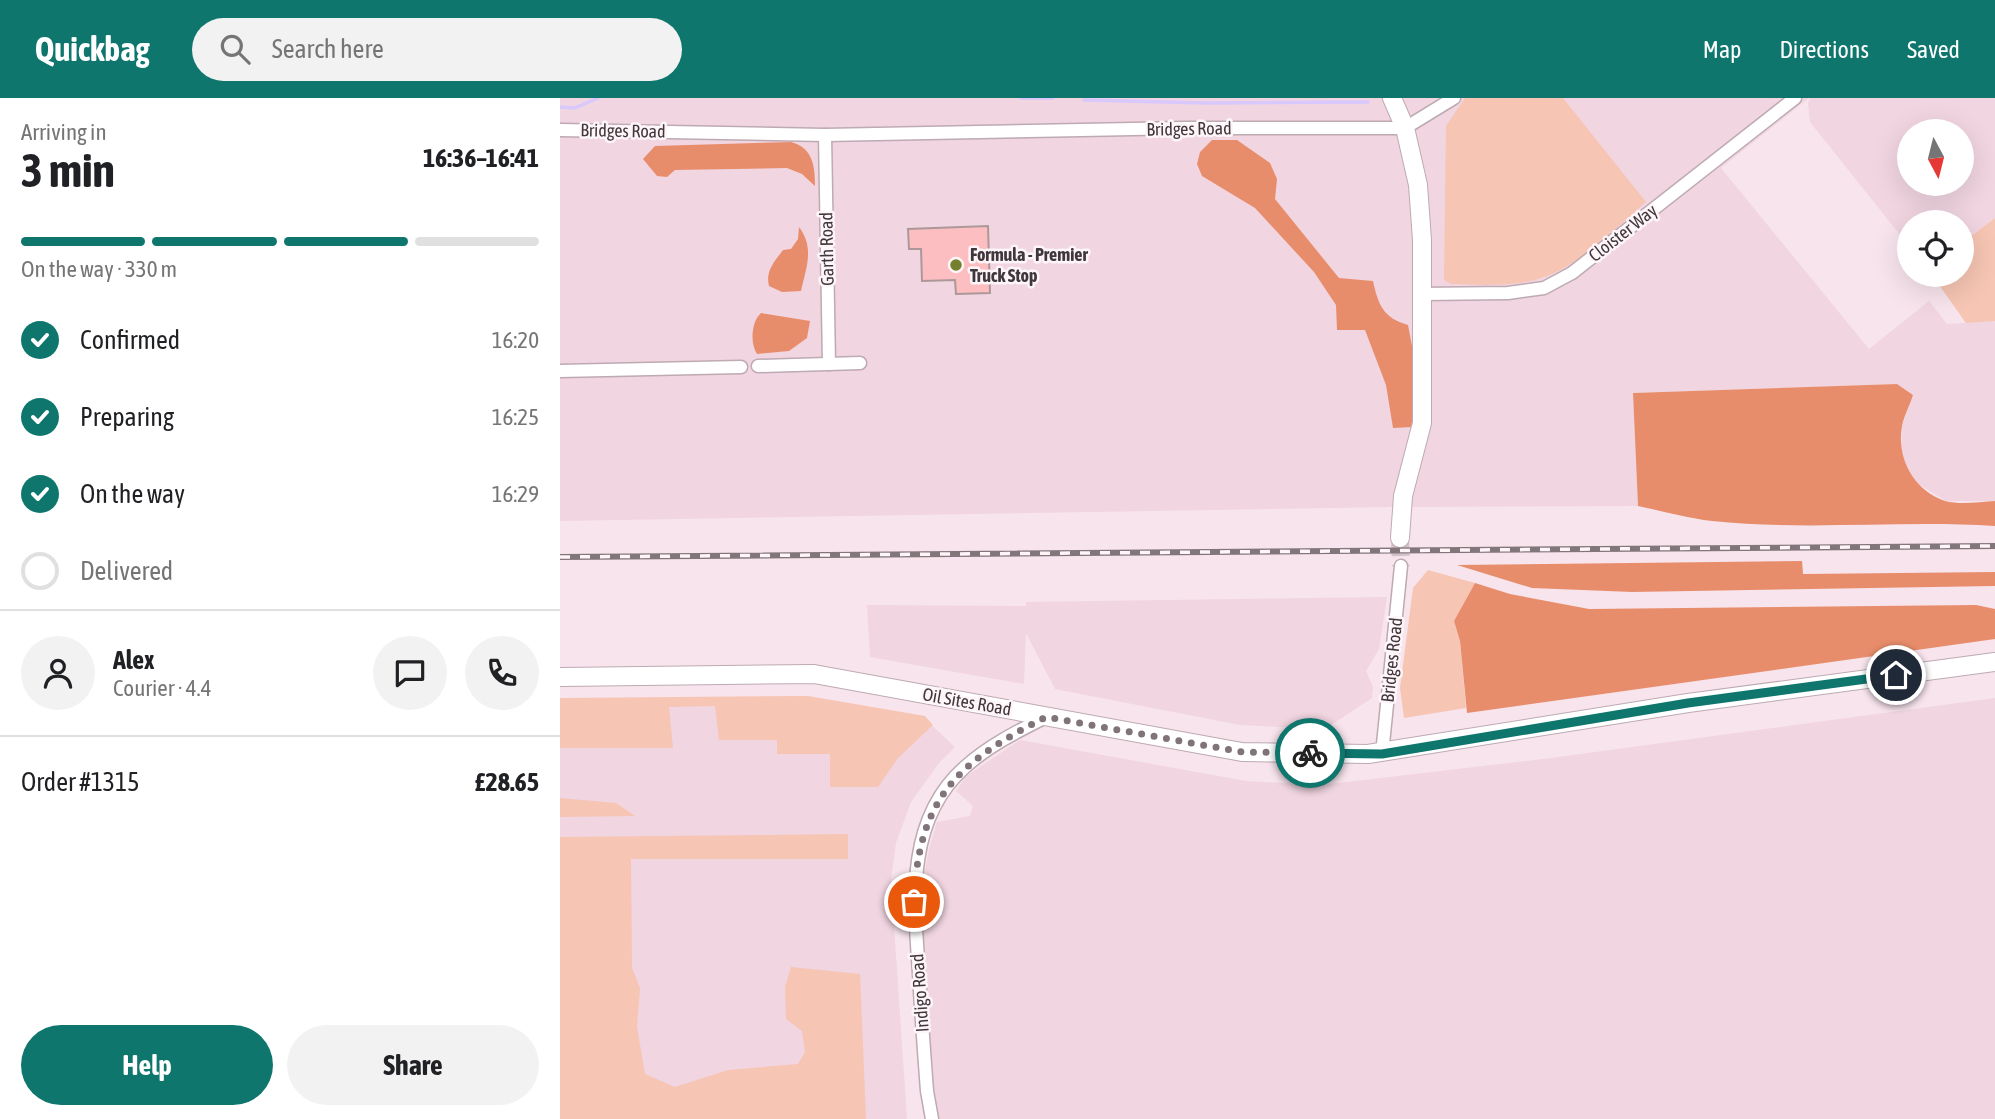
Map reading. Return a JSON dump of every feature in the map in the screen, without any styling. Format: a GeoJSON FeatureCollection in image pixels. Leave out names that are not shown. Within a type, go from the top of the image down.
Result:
{"type":"FeatureCollection","features":[{"type":"Feature","properties":{"kind":"street"},"geometry":{"type":"LineString","coordinates":[[1392,98],[1405,128],[1418,185],[1422,240],[1422,423],[1403,496],[1400,538]]}},
{"type":"Feature","properties":{"kind":"street"},"geometry":{"type":"LineString","coordinates":[[1405,128],[1454,98]]}},
{"type":"Feature","properties":{"kind":"street","name":"Cloister Way"},"geometry":{"type":"LineString","coordinates":[[1422,294],[1508,293],[1544,288],[1572,273],[1795,98]]}},
{"type":"Feature","properties":{"kind":"street","name":"Bridges Road"},"geometry":{"type":"LineString","coordinates":[[560,130],[825,135],[1185,128],[1405,128]]}},
{"type":"Feature","properties":{"kind":"street","name":"Garth Road"},"geometry":{"type":"LineString","coordinates":[[825,135],[829,364]]}},
{"type":"Feature","properties":{"kind":"street"},"geometry":{"type":"LineString","coordinates":[[758,366],[860,363]]}},
{"type":"Feature","properties":{"kind":"street"},"geometry":{"type":"LineString","coordinates":[[560,371],[741,367]]}},
{"type":"Feature","properties":{"kind":"street","name":"Bridges Road"},"geometry":{"type":"LineString","coordinates":[[1382,754],[1401,566]]}},
{"type":"Feature","properties":{"kind":"street","name":"Oil Sites Road"},"geometry":{"type":"LineString","coordinates":[[560,677],[814,674],[1242,752],[1382,754],[1688,703],[1995,662]]}},
{"type":"Feature","properties":{"kind":"street","name":"Indigo Road"},"geometry":{"type":"LineString","coordinates":[[932,1119],[914,902],[916,865],[921,840],[936,805],[964,768],[1013,734],[1046,717]]}},
{"type":"Feature","properties":{"kind":"shaded area"},"geometry":{"type":"Polygon","coordinates":[[[560,98],[1809,98],[1721,168],[1869,349],[1929,301],[1947,324],[1995,321],[1995,501],[1946,501],[1915,482],[1906,466],[1901,448],[1902,426],[1913,395],[1897,384],[1633,393],[1638,506],[1391,507],[560,521],[560,98]]]}},
{"type":"Feature","properties":{"kind":"shaded area"},"geometry":{"type":"Polygon","coordinates":[[[1465,98],[1563,98],[1646,202],[1576,261],[1543,277],[1498,285],[1451,284],[1444,280],[1446,126],[1465,98]]]}},
{"type":"Feature","properties":{"kind":"shaded area"},"geometry":{"type":"Polygon","coordinates":[[[1810,98],[1995,98],[1995,218],[1974,234],[1974,210],[1897,210],[1897,231],[1810,122],[1810,98]]]}},
{"type":"Feature","properties":{"kind":"shaded area"},"geometry":{"type":"Polygon","coordinates":[[[1212,140],[1237,140],[1270,163],[1277,179],[1275,199],[1339,278],[1373,281],[1383,309],[1393,318],[1408,325],[1412,346],[1413,427],[1393,428],[1386,385],[1365,330],[1337,330],[1336,305],[1314,272],[1255,208],[1202,176],[1197,164],[1200,152],[1212,140]]]}},
{"type":"Feature","properties":{"kind":"shaded area"},"geometry":{"type":"Polygon","coordinates":[[[791,142],[808,153],[815,186],[802,174],[787,168],[675,170],[667,177],[657,176],[643,159],[655,146],[791,142]]]}},
{"type":"Feature","properties":{"kind":"shaded area"},"geometry":{"type":"Polygon","coordinates":[[[1995,218],[1995,321],[1966,323],[1940,287],[1974,287],[1974,234],[1995,218]]]}},
{"type":"Feature","properties":{"kind":"shaded area"},"geometry":{"type":"Polygon","coordinates":[[[799,227],[808,250],[801,291],[782,292],[769,286],[770,271],[783,250],[791,249],[798,239],[799,227]]]}},
{"type":"Feature","properties":{"kind":"shaded area"},"geometry":{"type":"Polygon","coordinates":[[[761,313],[810,321],[807,338],[789,351],[757,354],[753,345],[753,333],[755,322],[761,313]]]}},
{"type":"Feature","properties":{"kind":"shaded area"},"geometry":{"type":"Polygon","coordinates":[[[1897,384],[1913,395],[1903,422],[1901,438],[1905,461],[1916,481],[1924,490],[1945,501],[1995,501],[1995,526],[1747,524],[1703,520],[1638,506],[1633,393],[1897,384]]]}},
{"type":"Feature","properties":{"kind":"shaded area"},"geometry":{"type":"Polygon","coordinates":[[[1802,561],[1803,574],[1995,572],[1995,586],[1632,592],[1532,588],[1457,565],[1802,561]]]}},
{"type":"Feature","properties":{"kind":"shaded area"},"geometry":{"type":"Polygon","coordinates":[[[1428,570],[1475,583],[1454,621],[1460,641],[1466,708],[1404,718],[1400,688],[1413,588],[1428,570]]]}},
{"type":"Feature","properties":{"kind":"shaded area"},"geometry":{"type":"Polygon","coordinates":[[[1475,583],[1510,594],[1589,609],[1976,605],[1995,609],[1995,639],[1467,713],[1460,641],[1454,621],[1475,583]]]}},
{"type":"Feature","properties":{"kind":"shaded area"},"geometry":{"type":"Polygon","coordinates":[[[1387,597],[1379,649],[1366,671],[1373,687],[1372,698],[1325,729],[1240,725],[1055,689],[1026,633],[1024,684],[870,657],[867,605],[1026,606],[1026,602],[1387,597]]]}},
{"type":"Feature","properties":{"kind":"shaded area"},"geometry":{"type":"Polygon","coordinates":[[[808,696],[925,716],[933,725],[898,758],[878,787],[830,787],[830,754],[777,754],[777,740],[719,740],[715,706],[669,707],[673,748],[560,748],[560,698],[808,696]]]}},
{"type":"Feature","properties":{"kind":"shaded area"},"geometry":{"type":"Polygon","coordinates":[[[806,698],[924,718],[955,747],[939,763],[911,802],[896,843],[891,880],[907,1119],[560,1119],[560,700],[806,698]]]}},
{"type":"Feature","properties":{"kind":"shaded area"},"geometry":{"type":"Polygon","coordinates":[[[1995,698],[1995,1119],[939,1119],[932,1076],[921,892],[929,849],[937,822],[970,816],[973,806],[956,791],[965,777],[1020,740],[1246,781],[1321,785],[1551,758],[1995,698]]]}},
{"type":"Feature","properties":{"kind":"shaded area"},"geometry":{"type":"Polygon","coordinates":[[[560,798],[616,803],[635,816],[560,817],[560,798]]]}},
{"type":"Feature","properties":{"kind":"shaded area"},"geometry":{"type":"Polygon","coordinates":[[[848,834],[848,859],[631,859],[632,968],[640,988],[637,1027],[645,1074],[675,1087],[728,1070],[798,1064],[805,1052],[802,1031],[786,1019],[785,987],[791,967],[860,974],[866,1119],[560,1119],[560,837],[848,834]]]}},
{"type":"Feature","properties":{"kind":"building","name":"Formula - Premier Truck Stop"},"geometry":{"type":"Polygon","coordinates":[[[988,226],[990,293],[956,294],[955,280],[922,281],[921,249],[909,249],[908,229],[988,226]]]}},
{"type":"Feature","properties":{"kind":"waterway"},"geometry":{"type":"LineString","coordinates":[[560,107],[575,108],[598,98]]}},
{"type":"Feature","properties":{"kind":"waterway"},"geometry":{"type":"LineString","coordinates":[[1021,98],[1053,98]]}},
{"type":"Feature","properties":{"kind":"waterway"},"geometry":{"type":"LineString","coordinates":[[1084,100],[1207,103],[1368,102]]}},
{"type":"Feature","properties":{"kind":"tunnel"},"geometry":{"type":"LineString","coordinates":[[1400,538],[1401,566]]}},
{"type":"Feature","properties":{"kind":"railway"},"geometry":{"type":"LineString","coordinates":[[560,557],[1995,546]]}},
{"type":"Feature","properties":{"kind":"way so far"},"geometry":{"type":"LineString","coordinates":[[914,902],[917,855],[921,840],[945,789],[964,768],[983,753],[1046,717],[1242,752],[1310,753]]}},
{"type":"Feature","properties":{"kind":"place","name":"Formula - Premier Truck Stop"},"geometry":{"type":"Point","coordinates":[956,265]}},
{"type":"Feature","properties":{"kind":"route"},"geometry":{"type":"LineString","coordinates":[[1310,753],[1382,754],[1688,703],[1896,675]]}}]}
